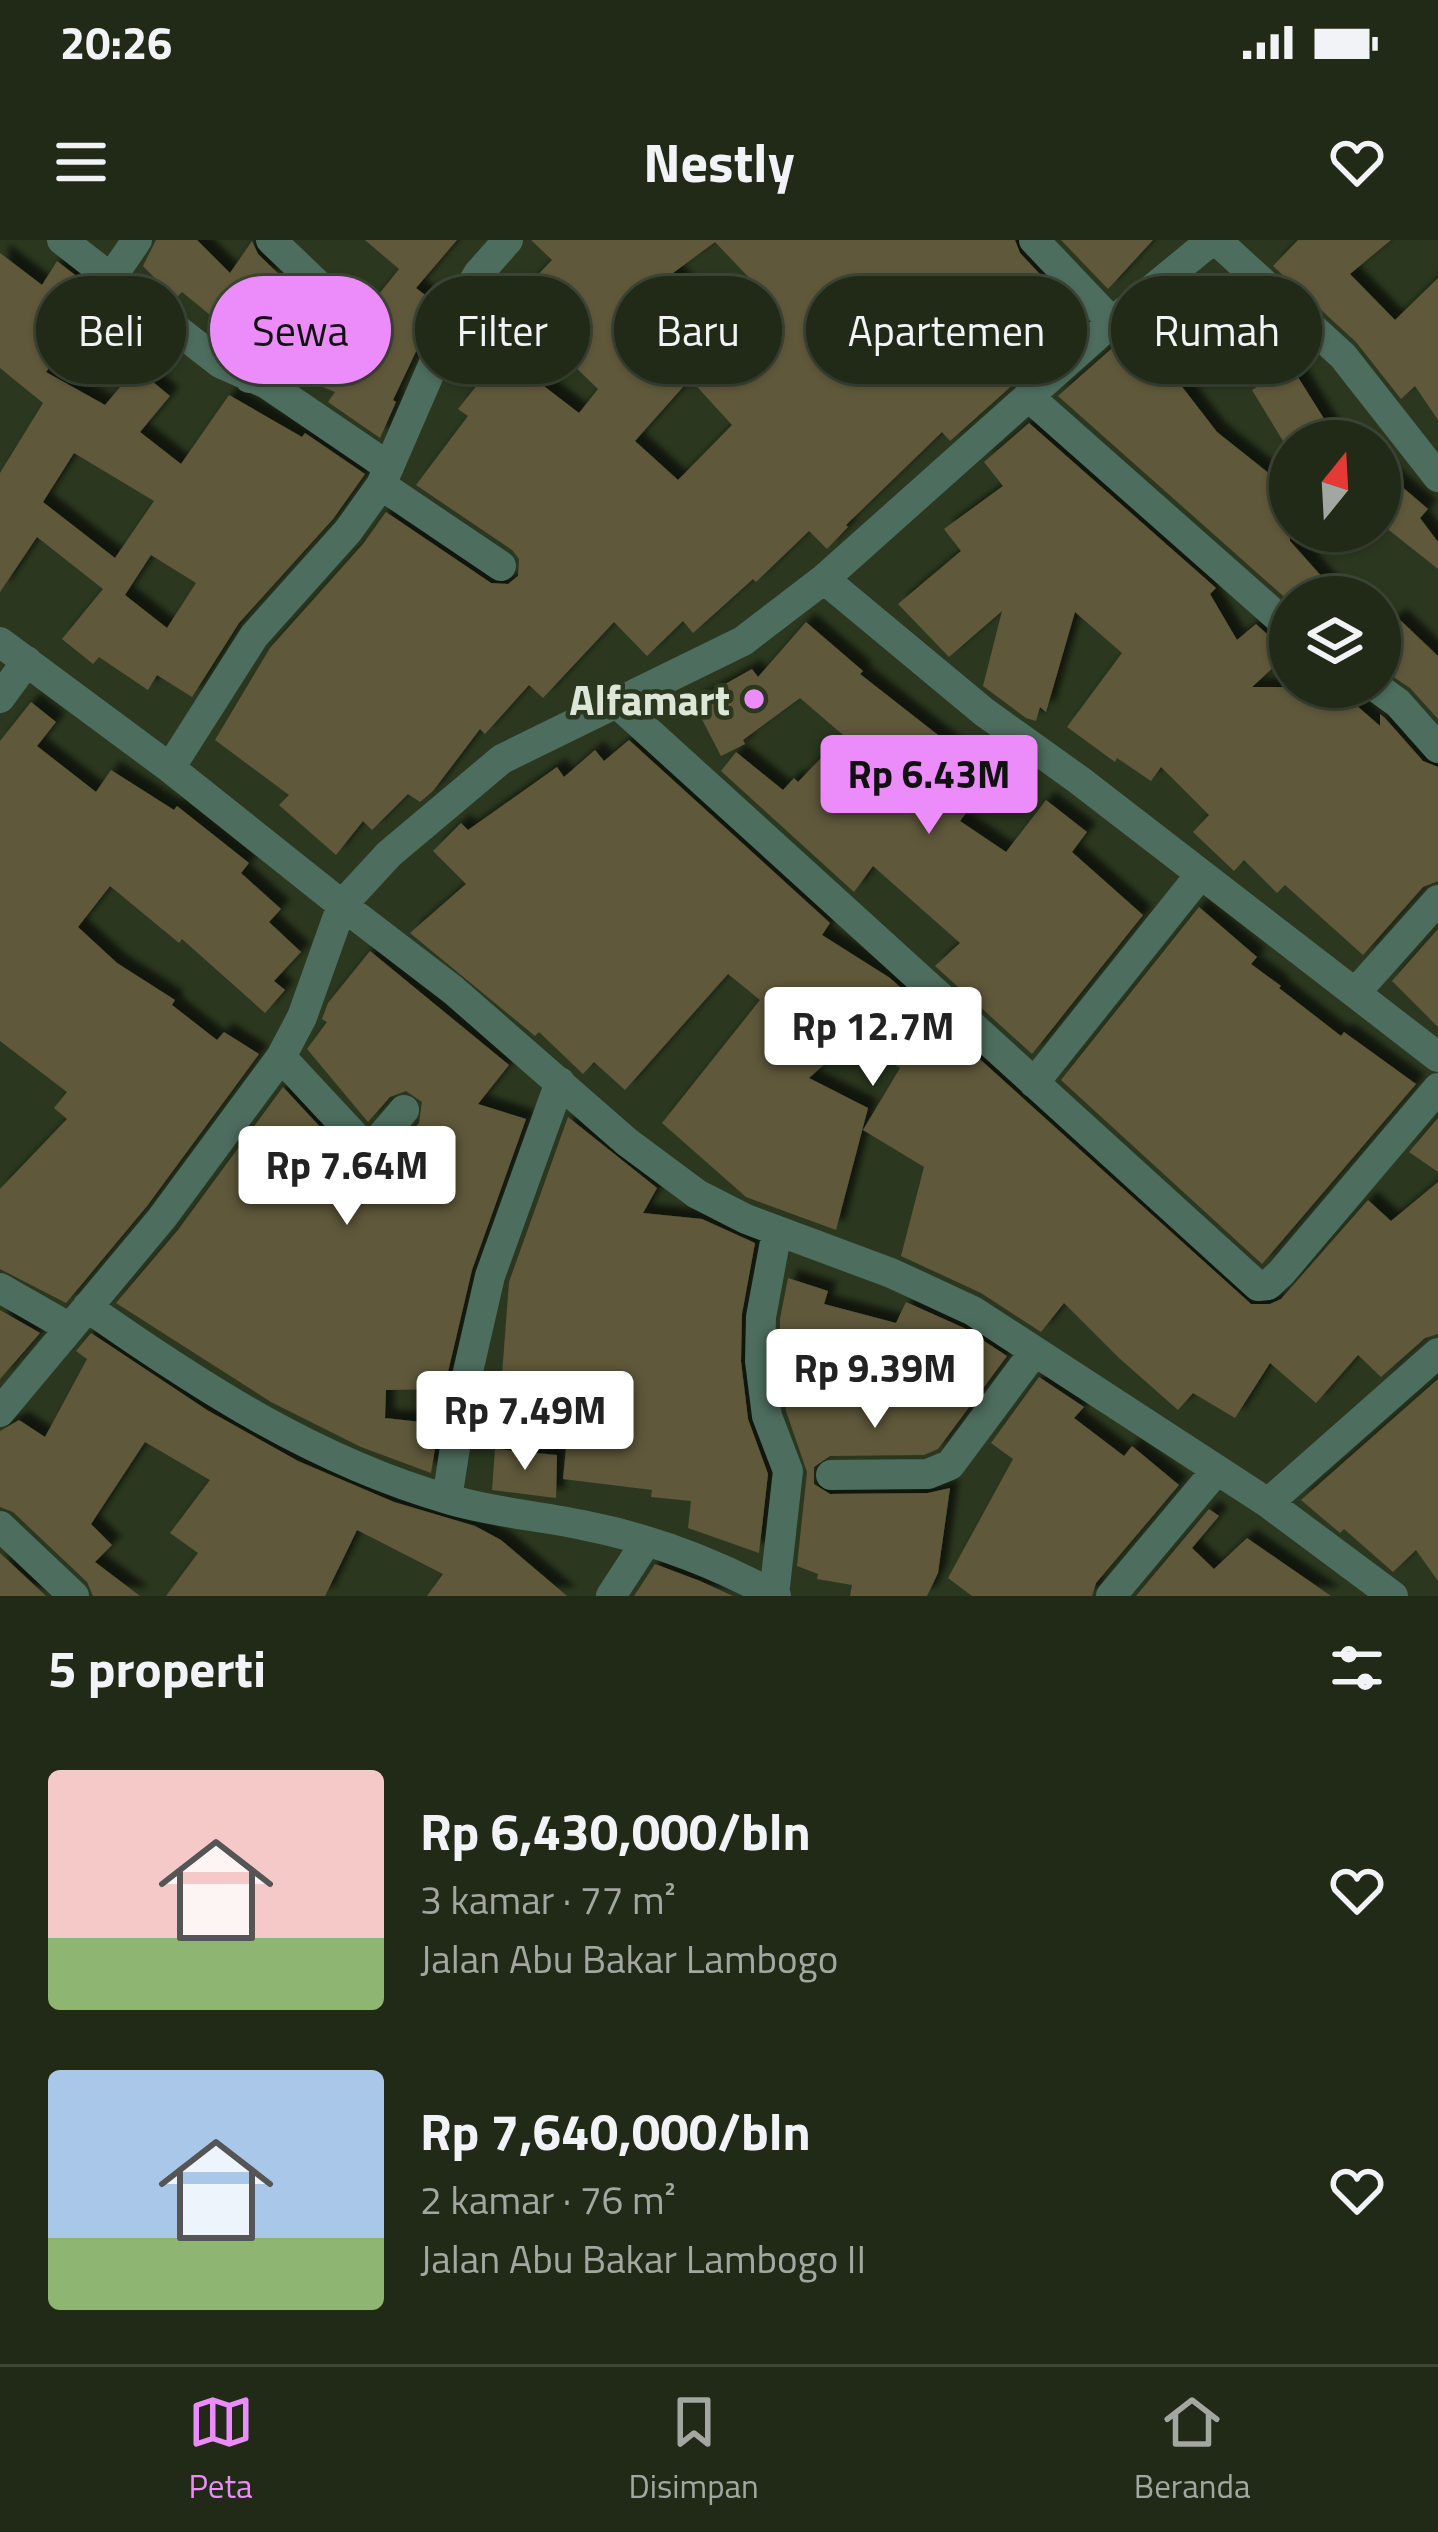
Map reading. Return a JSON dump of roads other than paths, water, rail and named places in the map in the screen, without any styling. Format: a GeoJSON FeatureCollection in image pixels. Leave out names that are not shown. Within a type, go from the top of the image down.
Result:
{"type":"FeatureCollection","features":[{"type":"Feature","properties":{"kind":"street"},"geometry":{"type":"LineString","coordinates":[[62,240],[108,276]]}},
{"type":"Feature","properties":{"kind":"street"},"geometry":{"type":"LineString","coordinates":[[112,276],[137,240]]}},
{"type":"Feature","properties":{"kind":"street"},"geometry":{"type":"LineString","coordinates":[[272,240],[310,276]]}},
{"type":"Feature","properties":{"kind":"street"},"geometry":{"type":"LineString","coordinates":[[170,768],[254,637],[348,531],[385,476],[457,310],[478,274],[508,240]]}},
{"type":"Feature","properties":{"kind":"street"},"geometry":{"type":"LineString","coordinates":[[1034,240],[1111,321]]}},
{"type":"Feature","properties":{"kind":"street"},"geometry":{"type":"LineString","coordinates":[[1169,276],[1214,240],[1343,356],[1438,477]]}},
{"type":"Feature","properties":{"kind":"street"},"geometry":{"type":"LineString","coordinates":[[0,1412],[162,1218],[281,1057],[302,1017],[342,905],[389,854],[502,759],[743,641],[824,579],[1111,323]]}},
{"type":"Feature","properties":{"kind":"street"},"geometry":{"type":"LineString","coordinates":[[186,336],[210,355]]}},
{"type":"Feature","properties":{"kind":"street"},"geometry":{"type":"LineString","coordinates":[[267,384],[500,566]]}},
{"type":"Feature","properties":{"kind":"street"},"geometry":{"type":"LineString","coordinates":[[1029,397],[1269,609]]}},
{"type":"Feature","properties":{"kind":"street"},"geometry":{"type":"LineString","coordinates":[[824,579],[984,712],[1438,1057]]}},
{"type":"Feature","properties":{"kind":"street"},"geometry":{"type":"LineString","coordinates":[[0,642],[170,768],[453,990],[675,1179],[722,1208],[933,1291],[1268,1503],[1353,1585],[1393,1596]]}},
{"type":"Feature","properties":{"kind":"street"},"geometry":{"type":"LineString","coordinates":[[0,698],[27,661]]}},
{"type":"Feature","properties":{"kind":"street"},"geometry":{"type":"LineString","coordinates":[[619,705],[1254,1284],[1268,1285],[1281,1273],[1438,1088]]}},
{"type":"Feature","properties":{"kind":"street"},"geometry":{"type":"LineString","coordinates":[[1401,706],[1438,748]]}},
{"type":"Feature","properties":{"kind":"street"},"geometry":{"type":"LineString","coordinates":[[1034,1083],[1200,875]]}},
{"type":"Feature","properties":{"kind":"street"},"geometry":{"type":"LineString","coordinates":[[1355,993],[1438,900]]}},
{"type":"Feature","properties":{"kind":"street"},"geometry":{"type":"LineString","coordinates":[[281,1057],[361,1143],[374,1145],[404,1110]]}},
{"type":"Feature","properties":{"kind":"street"},"geometry":{"type":"LineString","coordinates":[[447,1499],[464,1389],[490,1276],[560,1082]]}},
{"type":"Feature","properties":{"kind":"street"},"geometry":{"type":"LineString","coordinates":[[0,1288],[79,1317],[329,1457],[447,1499],[646,1542],[709,1562],[775,1595],[788,1472],[767,1416],[760,1361],[764,1298],[776,1231]]}},
{"type":"Feature","properties":{"kind":"street"},"geometry":{"type":"LineString","coordinates":[[831,1475],[928,1474],[950,1465],[1034,1352]]}},
{"type":"Feature","properties":{"kind":"street"},"geometry":{"type":"LineString","coordinates":[[1268,1503],[1438,1353]]}},
{"type":"Feature","properties":{"kind":"street"},"geometry":{"type":"LineString","coordinates":[[1111,1596],[1215,1472]]}},
{"type":"Feature","properties":{"kind":"street"},"geometry":{"type":"LineString","coordinates":[[0,1526],[74,1596]]}},
{"type":"Feature","properties":{"kind":"street"},"geometry":{"type":"LineString","coordinates":[[611,1596],[646,1542]]}},
{"type":"Feature","properties":{"kind":"place","name":"Alfamart"},"geometry":{"type":"Point","coordinates":[754,699]}}]}
